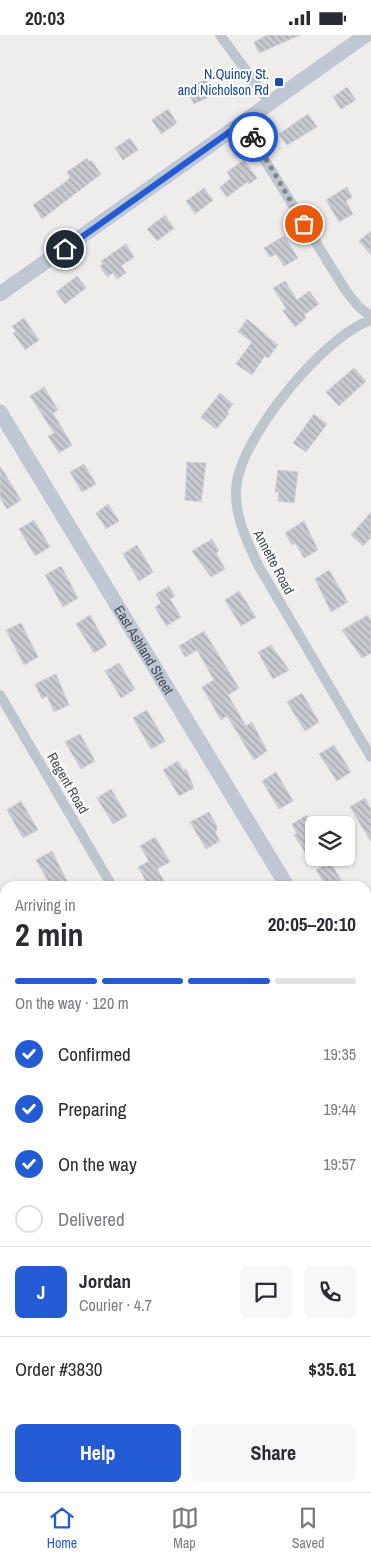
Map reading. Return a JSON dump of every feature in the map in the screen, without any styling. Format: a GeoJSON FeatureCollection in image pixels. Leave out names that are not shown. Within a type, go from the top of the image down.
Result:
{"type":"FeatureCollection","features":[{"type":"Feature","properties":{"kind":"main road"},"geometry":{"type":"LineString","coordinates":[[0,294],[366,35]]}},
{"type":"Feature","properties":{"kind":"main road","name":"East Ashland Street"},"geometry":{"type":"LineString","coordinates":[[0,412],[284,881]]}},
{"type":"Feature","properties":{"kind":"street"},"geometry":{"type":"LineString","coordinates":[[220,35],[270,103]]}},
{"type":"Feature","properties":{"kind":"street"},"geometry":{"type":"LineString","coordinates":[[242,123],[346,291],[371,318]]}},
{"type":"Feature","properties":{"kind":"street","name":"Annette Road"},"geometry":{"type":"LineString","coordinates":[[371,318],[338,338],[304,372],[250,445],[237,481],[238,511],[247,542],[371,757]]}},
{"type":"Feature","properties":{"kind":"street","name":"Regent Road"},"geometry":{"type":"LineString","coordinates":[[0,695],[109,881]]}},
{"type":"Feature","properties":{"kind":"building"},"geometry":{"type":"Polygon","coordinates":[[[267,35],[300,35],[259,53],[254,42],[267,35]]]}},
{"type":"Feature","properties":{"kind":"building"},"geometry":{"type":"Polygon","coordinates":[[[206,79],[213,95],[194,104],[186,89],[206,79]]]}},
{"type":"Feature","properties":{"kind":"building"},"geometry":{"type":"Polygon","coordinates":[[[347,87],[356,100],[341,109],[333,97],[347,87]]]}},
{"type":"Feature","properties":{"kind":"building"},"geometry":{"type":"Polygon","coordinates":[[[168,109],[177,123],[161,134],[152,120],[168,109]]]}},
{"type":"Feature","properties":{"kind":"building"},"geometry":{"type":"Polygon","coordinates":[[[308,114],[317,127],[287,145],[279,134],[308,114]]]}},
{"type":"Feature","properties":{"kind":"building"},"geometry":{"type":"Polygon","coordinates":[[[130,138],[138,150],[123,160],[115,148],[130,138]]]}},
{"type":"Feature","properties":{"kind":"building"},"geometry":{"type":"Polygon","coordinates":[[[87,158],[89,162],[91,160],[101,174],[42,219],[33,205],[68,180],[70,177],[67,172],[87,158]]]}},
{"type":"Feature","properties":{"kind":"building"},"geometry":{"type":"Polygon","coordinates":[[[244,160],[257,178],[249,184],[247,182],[227,197],[220,187],[231,178],[227,172],[244,160]]]}},
{"type":"Feature","properties":{"kind":"building"},"geometry":{"type":"Polygon","coordinates":[[[347,187],[352,197],[346,201],[353,214],[339,222],[326,200],[347,187]]]}},
{"type":"Feature","properties":{"kind":"building"},"geometry":{"type":"Polygon","coordinates":[[[204,188],[213,200],[195,214],[186,201],[204,188]]]}},
{"type":"Feature","properties":{"kind":"building"},"geometry":{"type":"Polygon","coordinates":[[[165,215],[174,228],[157,241],[147,229],[165,215]]]}},
{"type":"Feature","properties":{"kind":"building"},"geometry":{"type":"Polygon","coordinates":[[[371,231],[371,255],[359,241],[371,231]]]}},
{"type":"Feature","properties":{"kind":"building"},"geometry":{"type":"Polygon","coordinates":[[[284,236],[298,258],[284,266],[276,254],[270,257],[264,248],[284,236]]]}},
{"type":"Feature","properties":{"kind":"building"},"geometry":{"type":"Polygon","coordinates":[[[126,244],[134,257],[121,266],[126,273],[117,279],[113,273],[107,277],[100,266],[103,264],[101,261],[126,244]]]}},
{"type":"Feature","properties":{"kind":"building"},"geometry":{"type":"Polygon","coordinates":[[[77,276],[86,288],[65,304],[56,292],[77,276]]]}},
{"type":"Feature","properties":{"kind":"building"},"geometry":{"type":"Polygon","coordinates":[[[285,281],[297,300],[309,291],[319,304],[304,315],[306,318],[295,327],[283,311],[286,308],[273,288],[285,281]]]}},
{"type":"Feature","properties":{"kind":"building"},"geometry":{"type":"Polygon","coordinates":[[[24,318],[39,340],[25,350],[13,333],[16,331],[12,326],[24,318]]]}},
{"type":"Feature","properties":{"kind":"building"},"geometry":{"type":"Polygon","coordinates":[[[247,319],[278,345],[268,358],[265,356],[252,375],[236,364],[252,342],[238,332],[247,319]]]}},
{"type":"Feature","properties":{"kind":"building"},"geometry":{"type":"Polygon","coordinates":[[[354,368],[366,381],[339,406],[326,392],[354,368]]]}},
{"type":"Feature","properties":{"kind":"building"},"geometry":{"type":"Polygon","coordinates":[[[44,387],[58,410],[53,413],[72,445],[59,453],[48,436],[54,433],[30,396],[44,387]]]}},
{"type":"Feature","properties":{"kind":"building"},"geometry":{"type":"Polygon","coordinates":[[[220,393],[233,404],[227,412],[229,414],[216,429],[201,417],[220,393]]]}},
{"type":"Feature","properties":{"kind":"building"},"geometry":{"type":"Polygon","coordinates":[[[314,414],[327,424],[306,452],[293,443],[314,414]]]}},
{"type":"Feature","properties":{"kind":"building"},"geometry":{"type":"Polygon","coordinates":[[[187,462],[206,463],[201,502],[185,500],[187,462]]]}},
{"type":"Feature","properties":{"kind":"building"},"geometry":{"type":"Polygon","coordinates":[[[84,464],[96,484],[82,492],[70,472],[84,464]]]}},
{"type":"Feature","properties":{"kind":"building"},"geometry":{"type":"Polygon","coordinates":[[[0,466],[21,500],[7,509],[0,498],[0,466]]]}},
{"type":"Feature","properties":{"kind":"building"},"geometry":{"type":"Polygon","coordinates":[[[278,470],[298,472],[294,503],[278,501],[279,492],[275,492],[278,470]]]}},
{"type":"Feature","properties":{"kind":"building"},"geometry":{"type":"Polygon","coordinates":[[[108,504],[119,521],[106,529],[96,513],[108,504]]]}},
{"type":"Feature","properties":{"kind":"building"},"geometry":{"type":"Polygon","coordinates":[[[371,512],[371,537],[363,546],[351,535],[371,512]]]}},
{"type":"Feature","properties":{"kind":"building"},"geometry":{"type":"Polygon","coordinates":[[[34,520],[50,547],[35,556],[19,529],[34,520]]]}},
{"type":"Feature","properties":{"kind":"building"},"geometry":{"type":"Polygon","coordinates":[[[304,521],[318,550],[304,558],[295,543],[292,545],[285,533],[304,521]]]}},
{"type":"Feature","properties":{"kind":"building"},"geometry":{"type":"Polygon","coordinates":[[[212,539],[219,551],[216,553],[225,569],[211,577],[192,551],[212,539]]]}},
{"type":"Feature","properties":{"kind":"building"},"geometry":{"type":"Polygon","coordinates":[[[137,545],[153,572],[139,581],[123,554],[137,545]]]}},
{"type":"Feature","properties":{"kind":"building"},"geometry":{"type":"Polygon","coordinates":[[[61,566],[78,598],[63,607],[45,575],[61,566]]]}},
{"type":"Feature","properties":{"kind":"building"},"geometry":{"type":"Polygon","coordinates":[[[329,570],[348,602],[331,612],[315,579],[329,570]]]}},
{"type":"Feature","properties":{"kind":"building"},"geometry":{"type":"Polygon","coordinates":[[[169,586],[175,596],[170,599],[181,617],[166,626],[155,607],[161,603],[156,594],[169,586]]]}},
{"type":"Feature","properties":{"kind":"building"},"geometry":{"type":"Polygon","coordinates":[[[239,591],[256,617],[241,626],[225,600],[239,591]]]}},
{"type":"Feature","properties":{"kind":"building"},"geometry":{"type":"Polygon","coordinates":[[[90,615],[107,645],[94,653],[76,624],[90,615]]]}},
{"type":"Feature","properties":{"kind":"building"},"geometry":{"type":"Polygon","coordinates":[[[368,615],[371,621],[371,653],[362,658],[342,630],[368,615]]]}},
{"type":"Feature","properties":{"kind":"building"},"geometry":{"type":"Polygon","coordinates":[[[21,623],[38,657],[24,665],[6,630],[21,623]]]}},
{"type":"Feature","properties":{"kind":"building"},"geometry":{"type":"Polygon","coordinates":[[[204,631],[239,688],[228,695],[246,726],[252,722],[267,751],[254,760],[227,716],[221,720],[202,687],[214,680],[197,650],[185,657],[179,646],[204,631]]]}},
{"type":"Feature","properties":{"kind":"building"},"geometry":{"type":"Polygon","coordinates":[[[271,645],[289,670],[273,679],[258,652],[271,645]]]}},
{"type":"Feature","properties":{"kind":"building"},"geometry":{"type":"Polygon","coordinates":[[[119,663],[135,689],[121,698],[105,671],[119,663]]]}},
{"type":"Feature","properties":{"kind":"building"},"geometry":{"type":"Polygon","coordinates":[[[56,674],[69,705],[54,712],[47,696],[42,699],[35,684],[56,674]]]}},
{"type":"Feature","properties":{"kind":"building"},"geometry":{"type":"Polygon","coordinates":[[[302,693],[319,722],[305,731],[287,702],[302,693]]]}},
{"type":"Feature","properties":{"kind":"building"},"geometry":{"type":"Polygon","coordinates":[[[147,710],[165,741],[151,749],[133,718],[147,710]]]}},
{"type":"Feature","properties":{"kind":"building"},"geometry":{"type":"Polygon","coordinates":[[[80,734],[95,761],[81,769],[65,742],[80,734]]]}},
{"type":"Feature","properties":{"kind":"building"},"geometry":{"type":"Polygon","coordinates":[[[334,745],[351,772],[337,781],[319,754],[334,745]]]}},
{"type":"Feature","properties":{"kind":"building"},"geometry":{"type":"Polygon","coordinates":[[[178,761],[183,770],[186,769],[194,788],[179,796],[163,770],[178,761]]]}},
{"type":"Feature","properties":{"kind":"building"},"geometry":{"type":"Polygon","coordinates":[[[276,772],[293,801],[279,809],[262,781],[276,772]]]}},
{"type":"Feature","properties":{"kind":"building"},"geometry":{"type":"Polygon","coordinates":[[[111,789],[127,816],[113,824],[97,798],[111,789]]]}},
{"type":"Feature","properties":{"kind":"building"},"geometry":{"type":"Polygon","coordinates":[[[365,798],[371,809],[371,842],[350,807],[365,798]]]}},
{"type":"Feature","properties":{"kind":"building"},"geometry":{"type":"Polygon","coordinates":[[[21,801],[38,830],[23,838],[7,810],[21,801]]]}},
{"type":"Feature","properties":{"kind":"building"},"geometry":{"type":"Polygon","coordinates":[[[209,812],[216,824],[217,830],[215,832],[220,841],[206,849],[190,822],[209,812]]]}},
{"type":"Feature","properties":{"kind":"building"},"geometry":{"type":"Polygon","coordinates":[[[305,816],[305,852],[294,835],[297,834],[292,824],[305,816]]]}},
{"type":"Feature","properties":{"kind":"building"},"geometry":{"type":"Polygon","coordinates":[[[155,837],[170,862],[157,869],[164,881],[146,881],[138,867],[149,861],[140,846],[155,837]]]}},
{"type":"Feature","properties":{"kind":"building"},"geometry":{"type":"Polygon","coordinates":[[[52,851],[67,881],[48,881],[36,860],[52,851]]]}},
{"type":"Feature","properties":{"kind":"building"},"geometry":{"type":"Polygon","coordinates":[[[323,866],[332,866],[342,881],[323,881],[316,870],[323,866]]]}},
{"type":"Feature","properties":{"kind":"way so far"},"geometry":{"type":"LineString","coordinates":[[253,137],[304,224]]}},
{"type":"Feature","properties":{"kind":"place","name":"N.Quincy St. and Nicholson Rd"},"geometry":{"type":"Point","coordinates":[279,82]}},
{"type":"Feature","properties":{"kind":"route"},"geometry":{"type":"LineString","coordinates":[[65,249],[242,123],[253,137]]}}]}
